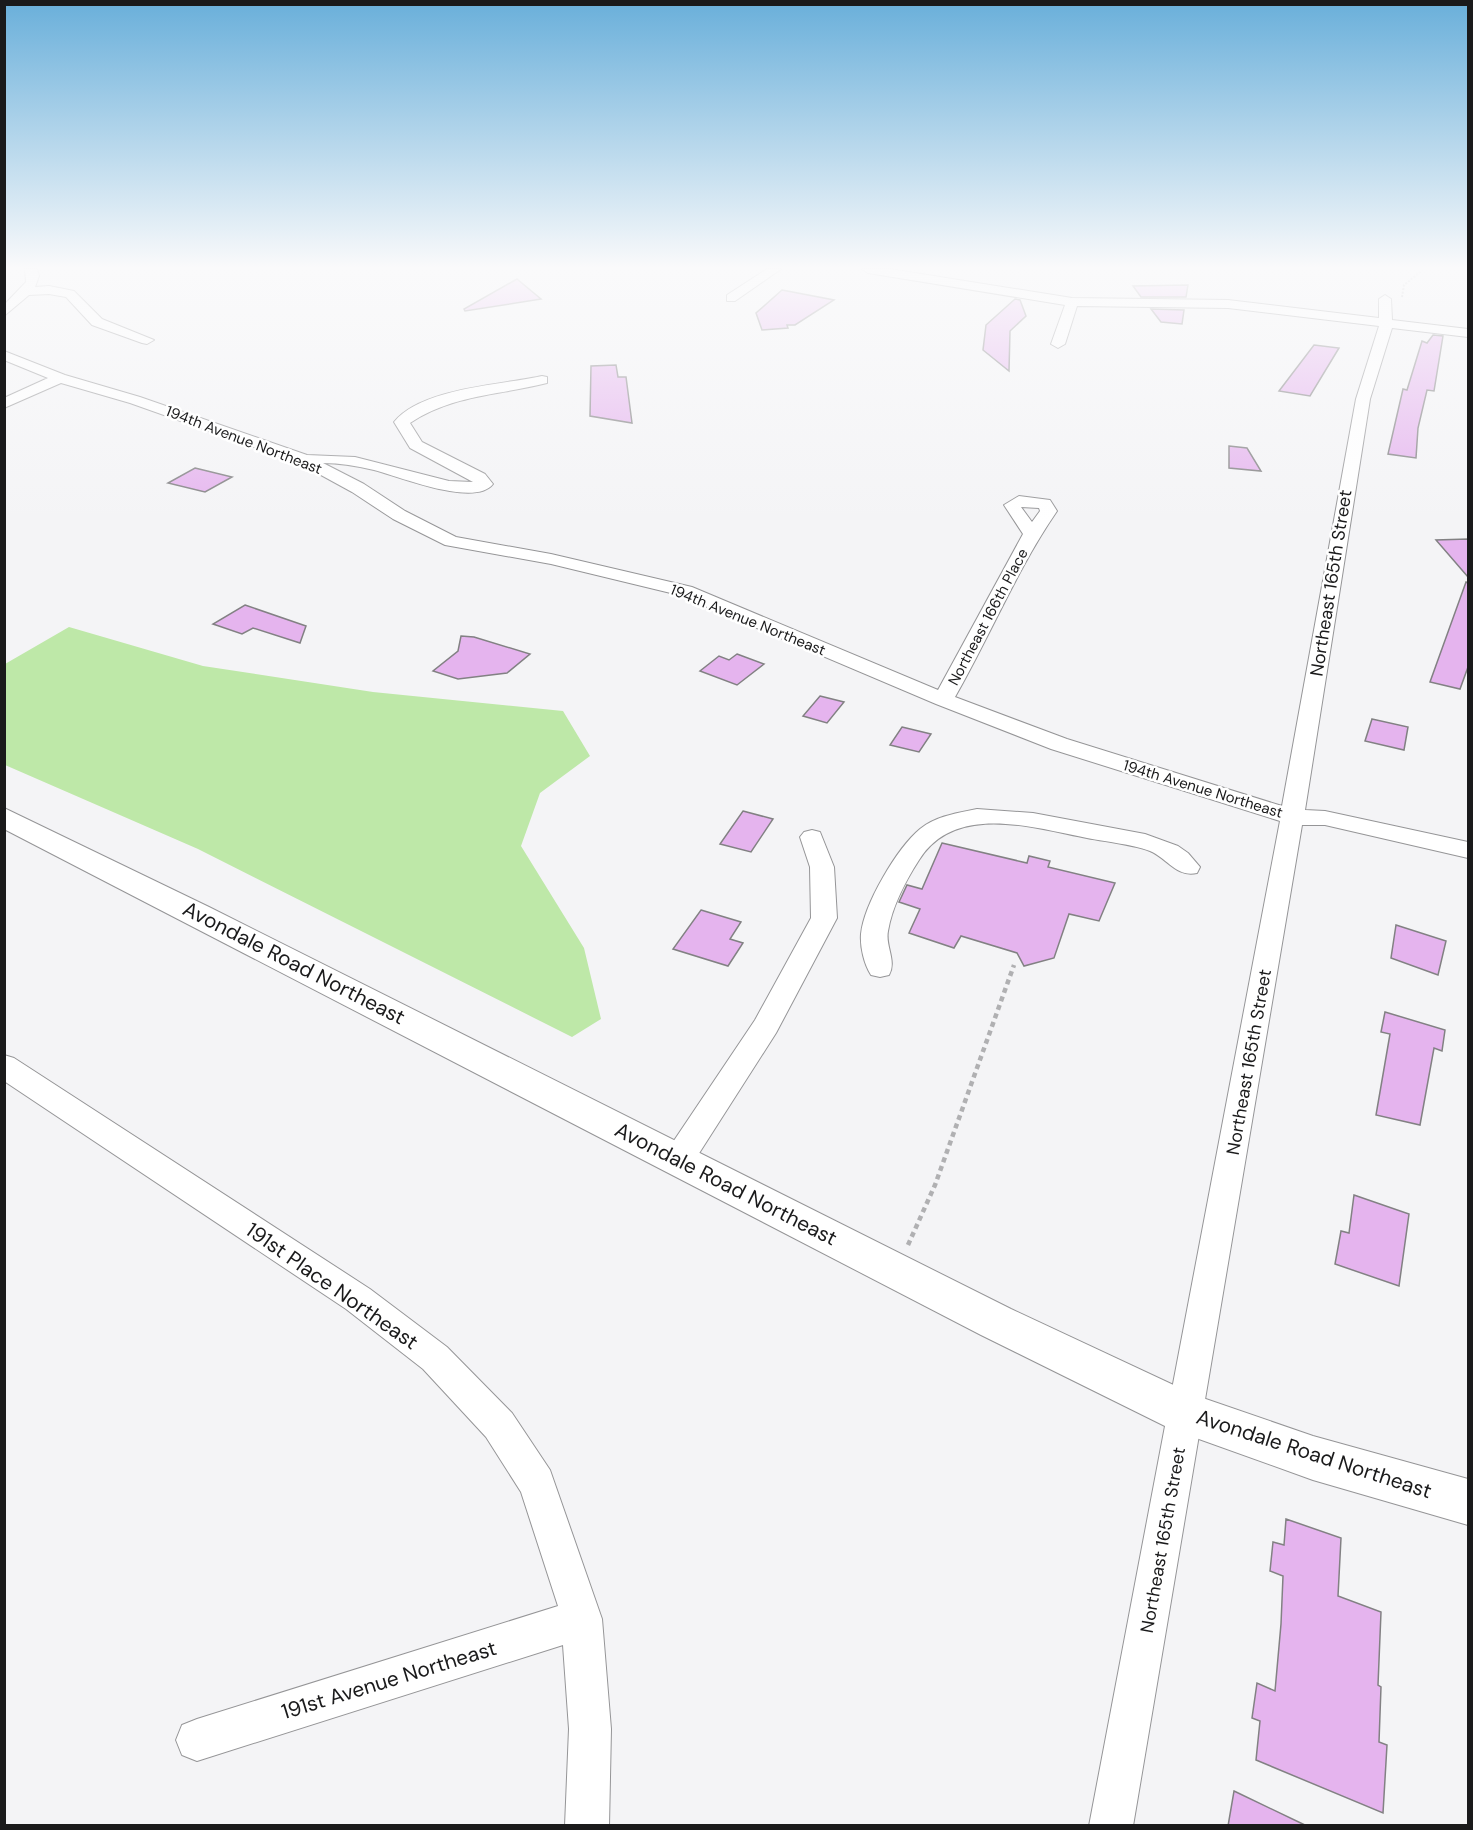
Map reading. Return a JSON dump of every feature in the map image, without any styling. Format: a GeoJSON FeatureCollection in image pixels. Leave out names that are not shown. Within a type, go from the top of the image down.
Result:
{"type":"FeatureCollection","features":[{"type":"Feature","properties":{"kind":"main road","name":"Avondale Road Northeast"},"geometry":{"type":"LineString","coordinates":[[4,818],[208,919],[896,1270],[1186,1414],[1313,1458],[1468,1502]]}},
{"type":"Feature","properties":{"kind":"street","name":"Northeast 165th Street"},"geometry":{"type":"LineString","coordinates":[[1111,1826],[1292,817],[1363,399],[1380,354]]}},
{"type":"Feature","properties":{"kind":"street","name":"194th Avenue Northeast"},"geometry":{"type":"LineString","coordinates":[[4,355],[60,378],[135,400],[305,460],[358,488],[399,515],[451,540],[685,591],[943,700],[1059,744],[1292,817],[1325,818],[1468,850]]}},
{"type":"Feature","properties":{"kind":"street"},"geometry":{"type":"LineString","coordinates":[[4,404],[60,378]]}},
{"type":"Feature","properties":{"kind":"street"},"geometry":{"type":"LineString","coordinates":[[305,460],[330,457],[380,466],[446,484],[467,488],[479,487],[485,484],[479,477],[416,445],[402,423],[412,414],[477,390],[542,380]]}},
{"type":"Feature","properties":{"kind":"street"},"geometry":{"type":"LineString","coordinates":[[512,386],[516,402]]}},
{"type":"Feature","properties":{"kind":"street","name":"Northeast 166th Place"},"geometry":{"type":"LineString","coordinates":[[943,700],[973,649],[1032,534]]}},
{"type":"Feature","properties":{"kind":"street"},"geometry":{"type":"LineString","coordinates":[[880,968],[874,934],[898,874],[916,843],[939,825],[972,815],[1029,820],[1143,842],[1180,855],[1188,867]]}},
{"type":"Feature","properties":{"kind":"street"},"geometry":{"type":"LineString","coordinates":[[678,1160],[766,1026],[824,918],[822,867],[812,837]]}},
{"type":"Feature","properties":{"kind":"street","name":"191st Place Northeast"},"geometry":{"type":"LineString","coordinates":[[7,1072],[358,1299],[435,1358],[499,1425],[537,1483],[582,1619],[590,1729],[587,1826]]}},
{"type":"Feature","properties":{"kind":"street","name":"191st Avenue Northeast"},"geometry":{"type":"LineString","coordinates":[[197,1740],[582,1619]]}},
{"type":"Feature","properties":{"kind":"path"},"geometry":{"type":"LineString","coordinates":[[896,1270],[934,1185],[1014,965]]}},
{"type":"Feature","properties":{"kind":"green space"},"geometry":{"type":"Polygon","coordinates":[[[69,627],[203,666],[373,692],[563,711],[590,756],[540,793],[521,846],[584,948],[601,1019],[572,1037],[198,849],[5,765],[5,664],[69,627]]]}},
{"type":"Feature","properties":{"kind":"building"},"geometry":{"type":"Polygon","coordinates":[[[988,354],[1009,354],[1009,371],[988,354]]]}},
{"type":"Feature","properties":{"kind":"building"},"geometry":{"type":"Polygon","coordinates":[[[1307,354],[1335,354],[1310,396],[1279,391],[1307,354]]]}},
{"type":"Feature","properties":{"kind":"building"},"geometry":{"type":"Polygon","coordinates":[[[1418,354],[1440,354],[1434,391],[1427,390],[1418,428],[1416,458],[1388,454],[1403,389],[1407,390],[1418,354]]]}},
{"type":"Feature","properties":{"kind":"building"},"geometry":{"type":"Polygon","coordinates":[[[616,365],[618,377],[626,377],[632,423],[590,416],[591,366],[616,365]]]}},
{"type":"Feature","properties":{"kind":"building"},"geometry":{"type":"Polygon","coordinates":[[[1229,446],[1247,448],[1261,471],[1229,468],[1229,446]]]}},
{"type":"Feature","properties":{"kind":"building"},"geometry":{"type":"Polygon","coordinates":[[[195,468],[232,477],[205,492],[168,483],[195,468]]]}},
{"type":"Feature","properties":{"kind":"building"},"geometry":{"type":"Polygon","coordinates":[[[1468,539],[1468,577],[1436,540],[1468,539]]]}},
{"type":"Feature","properties":{"kind":"building"},"geometry":{"type":"Polygon","coordinates":[[[1466,582],[1468,583],[1468,667],[1460,689],[1430,682],[1466,582]]]}},
{"type":"Feature","properties":{"kind":"building"},"geometry":{"type":"Polygon","coordinates":[[[245,605],[306,626],[300,643],[253,628],[242,634],[213,624],[245,605]]]}},
{"type":"Feature","properties":{"kind":"building"},"geometry":{"type":"Polygon","coordinates":[[[461,636],[474,637],[530,654],[507,673],[458,679],[433,671],[458,651],[461,636]]]}},
{"type":"Feature","properties":{"kind":"building"},"geometry":{"type":"Polygon","coordinates":[[[737,654],[764,664],[737,685],[700,671],[719,656],[729,660],[737,654]]]}},
{"type":"Feature","properties":{"kind":"building"},"geometry":{"type":"Polygon","coordinates":[[[820,696],[844,702],[827,723],[803,716],[820,696]]]}},
{"type":"Feature","properties":{"kind":"building"},"geometry":{"type":"Polygon","coordinates":[[[1372,719],[1408,727],[1404,750],[1365,741],[1372,719]]]}},
{"type":"Feature","properties":{"kind":"building"},"geometry":{"type":"Polygon","coordinates":[[[902,727],[931,734],[919,752],[890,745],[902,727]]]}},
{"type":"Feature","properties":{"kind":"building"},"geometry":{"type":"Polygon","coordinates":[[[743,811],[773,819],[751,852],[720,844],[743,811]]]}},
{"type":"Feature","properties":{"kind":"building"},"geometry":{"type":"Polygon","coordinates":[[[942,843],[1027,863],[1029,856],[1050,861],[1048,867],[1115,883],[1099,921],[1069,914],[1054,958],[1024,966],[1017,953],[961,936],[954,948],[909,933],[920,909],[899,902],[907,885],[922,889],[942,843]]]}},
{"type":"Feature","properties":{"kind":"building"},"geometry":{"type":"Polygon","coordinates":[[[701,910],[741,922],[730,939],[743,943],[728,966],[673,949],[701,910]]]}},
{"type":"Feature","properties":{"kind":"building"},"geometry":{"type":"Polygon","coordinates":[[[1396,925],[1446,941],[1438,975],[1391,958],[1396,925]]]}},
{"type":"Feature","properties":{"kind":"building"},"geometry":{"type":"Polygon","coordinates":[[[1385,1012],[1445,1030],[1442,1051],[1434,1048],[1420,1125],[1376,1115],[1390,1034],[1381,1032],[1385,1012]]]}},
{"type":"Feature","properties":{"kind":"building"},"geometry":{"type":"Polygon","coordinates":[[[1354,1195],[1409,1214],[1399,1286],[1335,1264],[1341,1231],[1349,1233],[1354,1195]]]}},
{"type":"Feature","properties":{"kind":"building"},"geometry":{"type":"Polygon","coordinates":[[[1286,1519],[1341,1538],[1338,1596],[1381,1612],[1378,1685],[1381,1687],[1379,1742],[1387,1745],[1383,1813],[1256,1760],[1260,1721],[1252,1718],[1257,1683],[1275,1691],[1283,1576],[1270,1571],[1273,1542],[1284,1545],[1286,1519]]]}},
{"type":"Feature","properties":{"kind":"building"},"geometry":{"type":"Polygon","coordinates":[[[1234,1791],[1307,1826],[1228,1826],[1234,1791]]]}}]}
